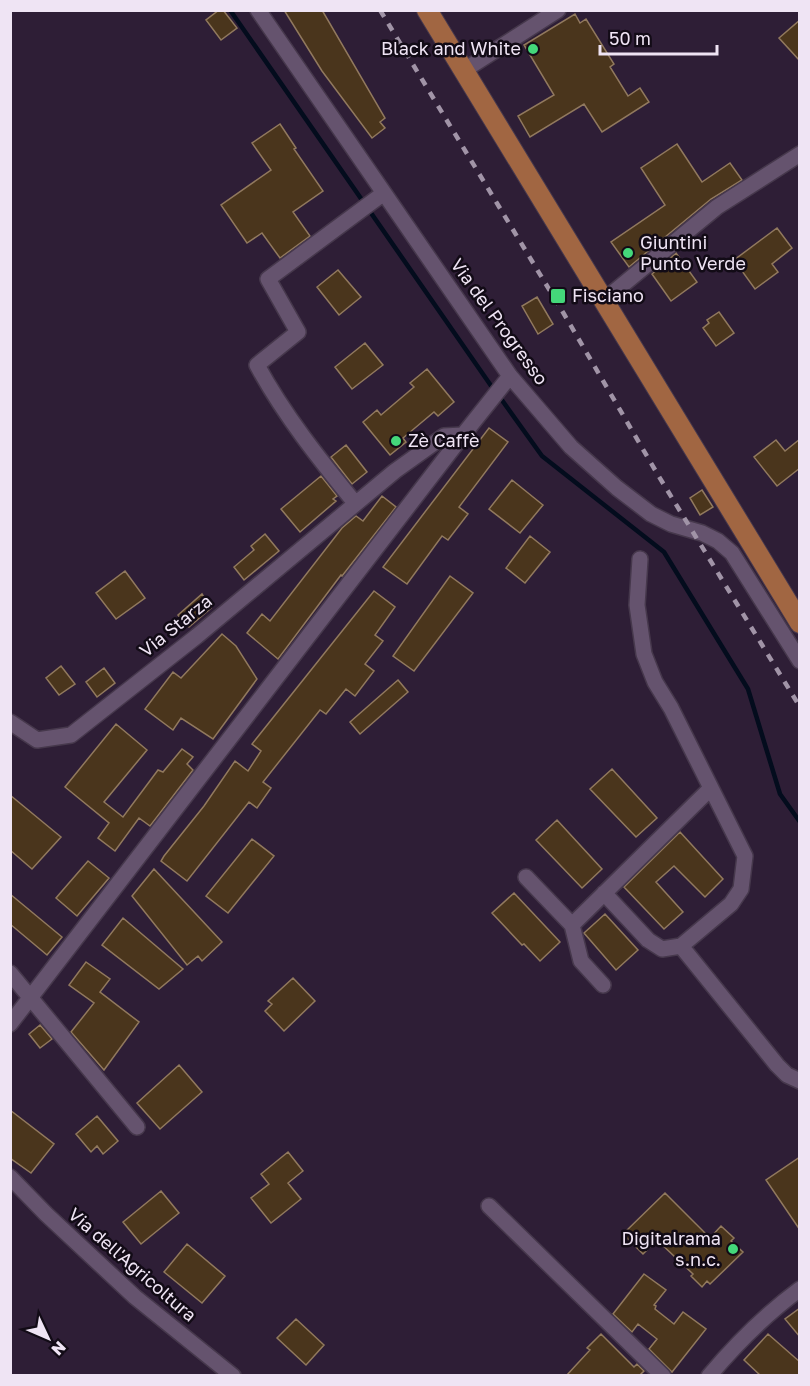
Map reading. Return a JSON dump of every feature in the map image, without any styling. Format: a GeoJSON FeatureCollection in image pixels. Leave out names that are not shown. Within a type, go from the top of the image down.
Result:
{"type":"FeatureCollection","features":[{"type":"Feature","properties":{"kind":"main road"},"geometry":{"type":"LineString","coordinates":[[427,10],[800,623]]}},
{"type":"Feature","properties":{"kind":"street","name":"Via del Progresso"},"geometry":{"type":"LineString","coordinates":[[258,10],[379,196],[507,380],[571,447],[617,488],[651,514],[671,524],[710,537],[732,553],[800,661]]}},
{"type":"Feature","properties":{"kind":"street"},"geometry":{"type":"LineString","coordinates":[[463,71],[558,10]]}},
{"type":"Feature","properties":{"kind":"street"},"geometry":{"type":"LineString","coordinates":[[603,301],[717,207],[800,154]]}},
{"type":"Feature","properties":{"kind":"street"},"geometry":{"type":"LineString","coordinates":[[355,503],[324,465],[277,399],[257,365],[298,332],[268,279],[379,196]]}},
{"type":"Feature","properties":{"kind":"street"},"geometry":{"type":"LineString","coordinates":[[10,1024],[507,380]]}},
{"type":"Feature","properties":{"kind":"street","name":"Via Starza"},"geometry":{"type":"LineString","coordinates":[[10,722],[37,740],[71,735],[197,636],[395,471],[444,436],[463,435]]}},
{"type":"Feature","properties":{"kind":"street"},"geometry":{"type":"LineString","coordinates":[[604,893],[648,940],[662,949],[681,946],[731,904],[741,889],[745,856],[644,654],[637,605],[640,559]]}},
{"type":"Feature","properties":{"kind":"street"},"geometry":{"type":"LineString","coordinates":[[572,925],[711,789]]}},
{"type":"Feature","properties":{"kind":"street"},"geometry":{"type":"LineString","coordinates":[[526,877],[572,925],[581,961],[603,985]]}},
{"type":"Feature","properties":{"kind":"street"},"geometry":{"type":"LineString","coordinates":[[681,946],[777,1065],[787,1075],[800,1081]]}},
{"type":"Feature","properties":{"kind":"street"},"geometry":{"type":"LineString","coordinates":[[10,974],[137,1127]]}},
{"type":"Feature","properties":{"kind":"street","name":"Via dell'Agricoltura"},"geometry":{"type":"LineString","coordinates":[[10,1177],[135,1298],[233,1376]]}},
{"type":"Feature","properties":{"kind":"street"},"geometry":{"type":"LineString","coordinates":[[489,1206],[663,1376]]}},
{"type":"Feature","properties":{"kind":"street"},"geometry":{"type":"LineString","coordinates":[[709,1376],[774,1308],[800,1289]]}},
{"type":"Feature","properties":{"kind":"building"},"geometry":{"type":"Polygon","coordinates":[[[219,10],[223,10],[237,28],[221,40],[206,20],[219,10]]]}},
{"type":"Feature","properties":{"kind":"building"},"geometry":{"type":"Polygon","coordinates":[[[284,10],[322,10],[385,118],[380,122],[385,128],[372,138],[322,71],[284,10]]]}},
{"type":"Feature","properties":{"kind":"building"},"geometry":{"type":"Polygon","coordinates":[[[575,14],[580,23],[586,19],[614,64],[610,67],[628,96],[640,88],[649,102],[602,132],[584,104],[530,137],[518,116],[554,95],[524,45],[575,14]]]}},
{"type":"Feature","properties":{"kind":"building"},"geometry":{"type":"Polygon","coordinates":[[[800,20],[800,61],[779,38],[800,20]]]}},
{"type":"Feature","properties":{"kind":"building"},"geometry":{"type":"Polygon","coordinates":[[[280,124],[323,191],[293,212],[310,236],[280,258],[262,233],[247,243],[221,205],[271,170],[252,143],[280,124]]]}},
{"type":"Feature","properties":{"kind":"building"},"geometry":{"type":"Polygon","coordinates":[[[677,144],[702,182],[730,163],[742,180],[711,199],[629,267],[611,242],[665,205],[641,168],[677,144]]]}},
{"type":"Feature","properties":{"kind":"building"},"geometry":{"type":"Polygon","coordinates":[[[777,228],[792,248],[772,264],[778,272],[755,289],[734,260],[777,228]]]}},
{"type":"Feature","properties":{"kind":"building"},"geometry":{"type":"Polygon","coordinates":[[[676,253],[697,282],[671,301],[652,274],[676,253]]]}},
{"type":"Feature","properties":{"kind":"building"},"geometry":{"type":"Polygon","coordinates":[[[338,270],[361,297],[339,315],[317,287],[338,270]]]}},
{"type":"Feature","properties":{"kind":"building","name":"Fisciano"},"geometry":{"type":"Polygon","coordinates":[[[537,297],[553,324],[538,334],[522,306],[537,297]]]}},
{"type":"Feature","properties":{"kind":"building"},"geometry":{"type":"Polygon","coordinates":[[[719,312],[734,333],[716,346],[703,328],[709,323],[707,320],[719,312]]]}},
{"type":"Feature","properties":{"kind":"building"},"geometry":{"type":"Polygon","coordinates":[[[365,343],[383,365],[352,389],[335,367],[365,343]]]}},
{"type":"Feature","properties":{"kind":"building"},"geometry":{"type":"Polygon","coordinates":[[[427,369],[454,402],[438,416],[434,412],[403,438],[406,442],[390,455],[363,422],[377,410],[381,415],[414,387],[410,383],[427,369]]]}},
{"type":"Feature","properties":{"kind":"building"},"geometry":{"type":"Polygon","coordinates":[[[489,428],[508,442],[459,507],[468,514],[448,540],[442,536],[407,584],[383,567],[489,428]]]}},
{"type":"Feature","properties":{"kind":"building"},"geometry":{"type":"Polygon","coordinates":[[[800,439],[800,468],[777,486],[754,457],[776,440],[785,451],[800,439]]]}},
{"type":"Feature","properties":{"kind":"building"},"geometry":{"type":"Polygon","coordinates":[[[346,445],[367,472],[352,484],[331,457],[346,445]]]}},
{"type":"Feature","properties":{"kind":"building"},"geometry":{"type":"Polygon","coordinates":[[[321,476],[337,496],[333,499],[336,501],[300,532],[281,509],[321,476]]]}},
{"type":"Feature","properties":{"kind":"building"},"geometry":{"type":"Polygon","coordinates":[[[512,480],[543,505],[520,533],[489,509],[512,480]]]}},
{"type":"Feature","properties":{"kind":"building"},"geometry":{"type":"Polygon","coordinates":[[[702,490],[713,507],[700,515],[690,498],[702,490]]]}},
{"type":"Feature","properties":{"kind":"building"},"geometry":{"type":"Polygon","coordinates":[[[382,496],[396,507],[278,659],[247,633],[262,614],[270,621],[342,528],[356,516],[363,521],[382,496]]]}},
{"type":"Feature","properties":{"kind":"building"},"geometry":{"type":"Polygon","coordinates":[[[265,534],[279,551],[244,580],[234,567],[254,550],[251,546],[265,534]]]}},
{"type":"Feature","properties":{"kind":"building"},"geometry":{"type":"Polygon","coordinates":[[[530,536],[550,552],[525,583],[506,568],[530,536]]]}},
{"type":"Feature","properties":{"kind":"building"},"geometry":{"type":"Polygon","coordinates":[[[125,571],[145,598],[116,619],[96,593],[125,571]]]}},
{"type":"Feature","properties":{"kind":"building"},"geometry":{"type":"Polygon","coordinates":[[[450,576],[473,593],[414,671],[393,656],[450,576]]]}},
{"type":"Feature","properties":{"kind":"building"},"geometry":{"type":"Polygon","coordinates":[[[374,591],[395,607],[375,635],[383,641],[365,664],[374,671],[355,696],[346,689],[326,714],[320,710],[263,782],[271,788],[257,808],[249,802],[187,881],[161,861],[164,856],[204,806],[235,761],[248,771],[261,751],[252,744],[374,591]]]}},
{"type":"Feature","properties":{"kind":"building"},"geometry":{"type":"Polygon","coordinates":[[[202,594],[211,608],[189,627],[178,615],[202,594]]]}},
{"type":"Feature","properties":{"kind":"building"},"geometry":{"type":"Polygon","coordinates":[[[222,634],[236,646],[257,679],[213,739],[181,718],[173,730],[145,709],[173,672],[181,678],[222,634]]]}},
{"type":"Feature","properties":{"kind":"building"},"geometry":{"type":"Polygon","coordinates":[[[61,666],[75,684],[59,695],[46,678],[61,666]]]}},
{"type":"Feature","properties":{"kind":"building"},"geometry":{"type":"Polygon","coordinates":[[[104,668],[115,683],[97,697],[86,682],[104,668]]]}},
{"type":"Feature","properties":{"kind":"building"},"geometry":{"type":"Polygon","coordinates":[[[398,680],[408,692],[360,734],[350,722],[398,680]]]}},
{"type":"Feature","properties":{"kind":"building"},"geometry":{"type":"Polygon","coordinates":[[[116,724],[147,750],[104,802],[123,817],[158,770],[163,772],[182,749],[193,757],[187,764],[193,770],[150,826],[139,818],[115,851],[98,838],[109,823],[65,787],[116,724]]]}},
{"type":"Feature","properties":{"kind":"building"},"geometry":{"type":"Polygon","coordinates":[[[612,769],[657,818],[636,837],[590,789],[612,769]]]}},
{"type":"Feature","properties":{"kind":"building"},"geometry":{"type":"Polygon","coordinates":[[[10,795],[61,837],[32,869],[10,850],[10,795]]]}},
{"type":"Feature","properties":{"kind":"building"},"geometry":{"type":"Polygon","coordinates":[[[557,820],[602,869],[582,888],[536,840],[557,820]]]}},
{"type":"Feature","properties":{"kind":"building"},"geometry":{"type":"Polygon","coordinates":[[[680,832],[723,879],[705,897],[674,866],[656,882],[683,912],[664,929],[624,887],[680,832]]]}},
{"type":"Feature","properties":{"kind":"building"},"geometry":{"type":"Polygon","coordinates":[[[252,839],[274,856],[228,913],[206,896],[252,839]]]}},
{"type":"Feature","properties":{"kind":"building"},"geometry":{"type":"Polygon","coordinates":[[[88,861],[109,878],[77,916],[56,898],[88,861]]]}},
{"type":"Feature","properties":{"kind":"building"},"geometry":{"type":"Polygon","coordinates":[[[154,869],[222,942],[202,961],[198,956],[187,965],[132,896],[154,869]]]}},
{"type":"Feature","properties":{"kind":"building"},"geometry":{"type":"Polygon","coordinates":[[[514,893],[560,942],[540,961],[492,913],[514,893]]]}},
{"type":"Feature","properties":{"kind":"building"},"geometry":{"type":"Polygon","coordinates":[[[10,894],[62,937],[47,955],[10,924],[10,894]]]}},
{"type":"Feature","properties":{"kind":"building"},"geometry":{"type":"Polygon","coordinates":[[[605,914],[638,950],[616,970],[584,933],[605,914]]]}},
{"type":"Feature","properties":{"kind":"building"},"geometry":{"type":"Polygon","coordinates":[[[123,918],[183,969],[159,989],[102,945],[123,918]]]}},
{"type":"Feature","properties":{"kind":"building"},"geometry":{"type":"Polygon","coordinates":[[[86,962],[110,979],[100,992],[139,1022],[104,1070],[71,1032],[94,1003],[69,985],[86,962]]]}},
{"type":"Feature","properties":{"kind":"building"},"geometry":{"type":"Polygon","coordinates":[[[293,978],[315,1001],[284,1031],[265,1011],[272,1004],[268,1001],[293,978]]]}},
{"type":"Feature","properties":{"kind":"building"},"geometry":{"type":"Polygon","coordinates":[[[40,1025],[52,1039],[40,1048],[29,1034],[40,1025]]]}},
{"type":"Feature","properties":{"kind":"building"},"geometry":{"type":"Polygon","coordinates":[[[179,1065],[202,1092],[160,1129],[137,1103],[179,1065]]]}},
{"type":"Feature","properties":{"kind":"building"},"geometry":{"type":"Polygon","coordinates":[[[10,1110],[54,1144],[31,1173],[10,1158],[10,1110]]]}},
{"type":"Feature","properties":{"kind":"building"},"geometry":{"type":"Polygon","coordinates":[[[97,1116],[118,1141],[103,1154],[97,1146],[91,1152],[76,1134],[97,1116]]]}},
{"type":"Feature","properties":{"kind":"building"},"geometry":{"type":"Polygon","coordinates":[[[288,1152],[303,1171],[288,1183],[301,1199],[271,1223],[251,1198],[269,1184],[261,1174],[288,1152]]]}},
{"type":"Feature","properties":{"kind":"building"},"geometry":{"type":"Polygon","coordinates":[[[800,1157],[800,1230],[766,1180],[800,1157]]]}},
{"type":"Feature","properties":{"kind":"building"},"geometry":{"type":"Polygon","coordinates":[[[161,1191],[179,1213],[141,1244],[123,1222],[161,1191]]]}},
{"type":"Feature","properties":{"kind":"building"},"geometry":{"type":"Polygon","coordinates":[[[665,1193],[710,1238],[721,1226],[734,1238],[731,1241],[743,1252],[710,1284],[707,1281],[702,1287],[691,1276],[693,1274],[657,1240],[643,1254],[623,1234],[665,1193]]]}},
{"type":"Feature","properties":{"kind":"building"},"geometry":{"type":"Polygon","coordinates":[[[187,1244],[225,1276],[202,1303],[164,1272],[187,1244]]]}},
{"type":"Feature","properties":{"kind":"building"},"geometry":{"type":"Polygon","coordinates":[[[644,1274],[666,1290],[654,1305],[655,1309],[674,1324],[683,1312],[706,1329],[672,1372],[649,1349],[657,1339],[638,1324],[632,1332],[613,1314],[644,1274]]]}},
{"type":"Feature","properties":{"kind":"building"},"geometry":{"type":"Polygon","coordinates":[[[800,1308],[800,1337],[785,1319],[800,1308]]]}},
{"type":"Feature","properties":{"kind":"building"},"geometry":{"type":"Polygon","coordinates":[[[296,1319],[324,1345],[306,1365],[277,1338],[296,1319]]]}},
{"type":"Feature","properties":{"kind":"building"},"geometry":{"type":"Polygon","coordinates":[[[601,1334],[634,1367],[637,1364],[644,1371],[642,1376],[566,1376],[601,1334]]]}},
{"type":"Feature","properties":{"kind":"building"},"geometry":{"type":"Polygon","coordinates":[[[768,1334],[800,1362],[800,1376],[761,1376],[744,1360],[768,1334]]]}},
{"type":"Feature","properties":{"kind":"waterway"},"geometry":{"type":"LineString","coordinates":[[230,10],[494,390]]}},
{"type":"Feature","properties":{"kind":"waterway"},"geometry":{"type":"LineString","coordinates":[[499,396],[542,456],[664,552],[748,689],[780,794],[800,822]]}},
{"type":"Feature","properties":{"kind":"railway"},"geometry":{"type":"LineString","coordinates":[[380,10],[564,314],[658,475],[800,707]]}},
{"type":"Feature","properties":{"kind":"place","name":"Black and White"},"geometry":{"type":"Point","coordinates":[533,49]}},
{"type":"Feature","properties":{"kind":"place","name":"Giuntini Punto Verde"},"geometry":{"type":"Point","coordinates":[628,253]}},
{"type":"Feature","properties":{"kind":"place","name":"Fisciano"},"geometry":{"type":"Point","coordinates":[558,296]}},
{"type":"Feature","properties":{"kind":"place","name":"Zè Caffè"},"geometry":{"type":"Point","coordinates":[396,441]}},
{"type":"Feature","properties":{"kind":"place","name":"Digitalrama s.n.c."},"geometry":{"type":"Point","coordinates":[733,1249]}}]}
